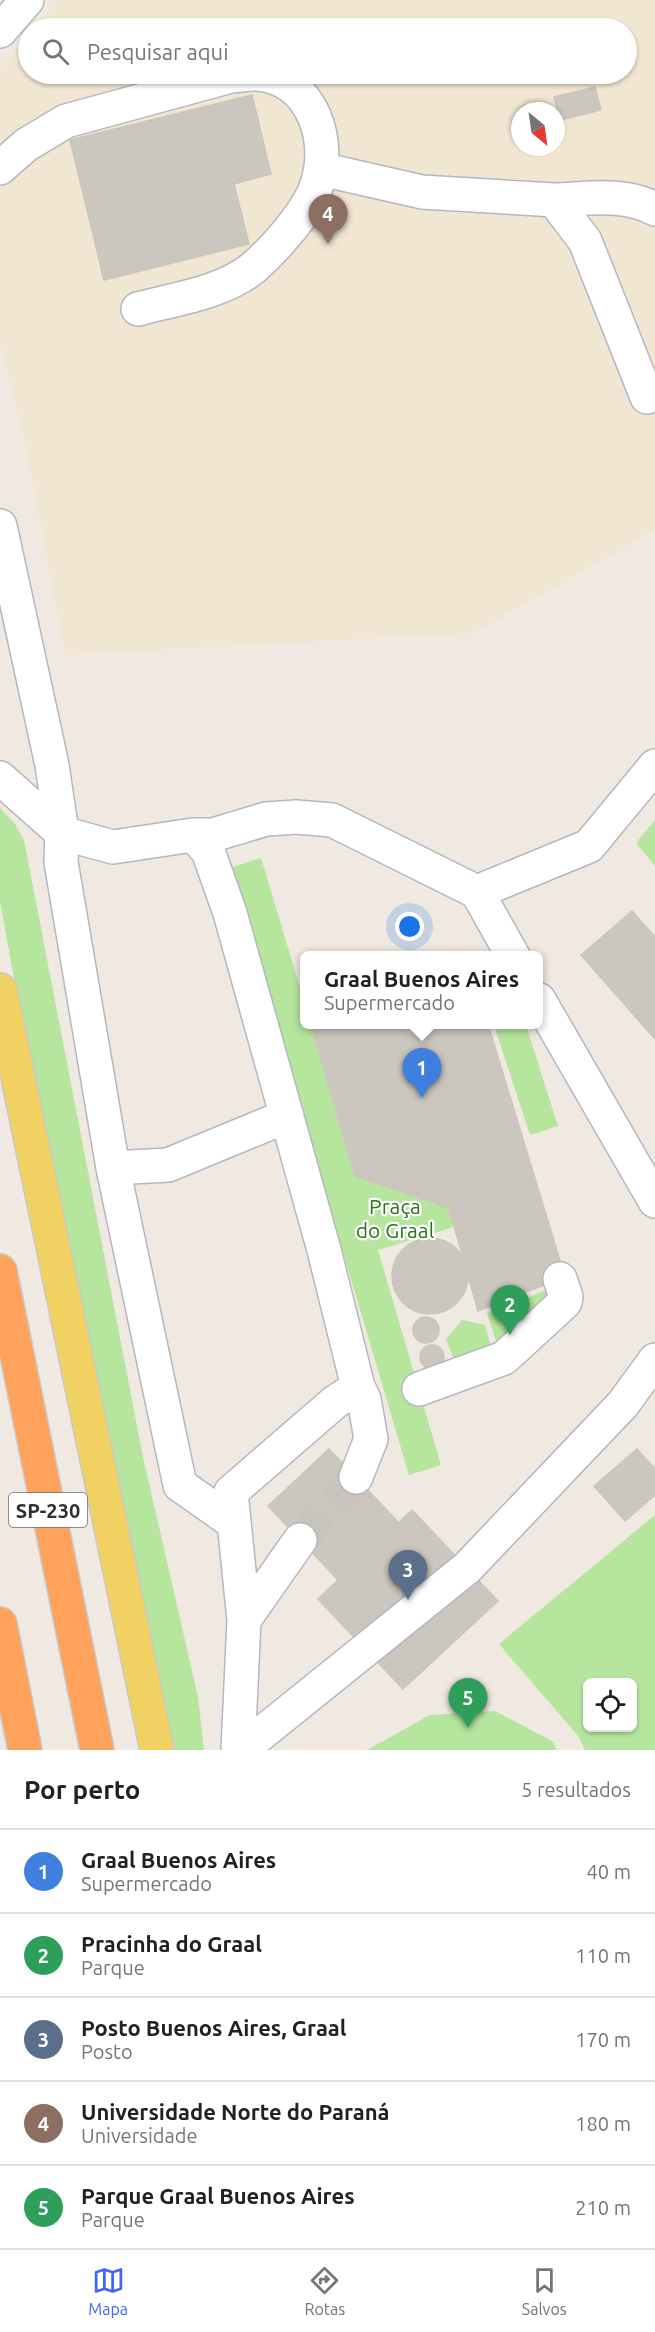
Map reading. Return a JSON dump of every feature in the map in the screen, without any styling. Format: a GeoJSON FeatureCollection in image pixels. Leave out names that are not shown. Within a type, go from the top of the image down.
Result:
{"type":"FeatureCollection","features":[{"type":"Feature","properties":{"kind":"highway","name":"SP-230"},"geometry":{"type":"LineString","coordinates":[[0,1270],[97,1750]]}},
{"type":"Feature","properties":{"kind":"highway"},"geometry":{"type":"LineString","coordinates":[[0,1624],[25,1750]]}},
{"type":"Feature","properties":{"kind":"main road"},"geometry":{"type":"LineString","coordinates":[[0,990],[157,1750]]}},
{"type":"Feature","properties":{"kind":"street"},"geometry":{"type":"LineString","coordinates":[[0,32],[27,0]]}},
{"type":"Feature","properties":{"kind":"street"},"geometry":{"type":"LineString","coordinates":[[0,168],[26,145],[66,121],[212,84]]}},
{"type":"Feature","properties":{"kind":"street"},"geometry":{"type":"LineString","coordinates":[[138,309],[214,288],[237,279],[253,268],[306,208],[321,170],[320,132],[315,115],[305,99],[288,84]]}},
{"type":"Feature","properties":{"kind":"street"},"geometry":{"type":"LineString","coordinates":[[321,170],[422,192],[554,200],[611,197],[631,200],[655,209]]}},
{"type":"Feature","properties":{"kind":"street"},"geometry":{"type":"LineString","coordinates":[[554,200],[585,241],[647,397]]}},
{"type":"Feature","properties":{"kind":"street"},"geometry":{"type":"LineString","coordinates":[[0,526],[52,765],[62,833],[61,862],[113,1168],[180,1485],[234,1523]]}},
{"type":"Feature","properties":{"kind":"street"},"geometry":{"type":"LineString","coordinates":[[477,892],[589,846],[655,765]]}},
{"type":"Feature","properties":{"kind":"street"},"geometry":{"type":"LineString","coordinates":[[0,778],[62,833],[113,846],[193,835],[213,835],[266,819],[296,817],[332,820],[477,892],[510,951]]}},
{"type":"Feature","properties":{"kind":"street"},"geometry":{"type":"LineString","coordinates":[[193,835],[208,851],[216,871],[287,1116],[358,1387],[364,1399],[371,1439],[356,1477]]}},
{"type":"Feature","properties":{"kind":"street"},"geometry":{"type":"LineString","coordinates":[[543,1007],[655,1201]]}},
{"type":"Feature","properties":{"kind":"street"},"geometry":{"type":"LineString","coordinates":[[113,1168],[168,1165],[287,1116]]}},
{"type":"Feature","properties":{"kind":"street"},"geometry":{"type":"LineString","coordinates":[[419,1389],[504,1358],[565,1302],[566,1297],[560,1279]]}},
{"type":"Feature","properties":{"kind":"street"},"geometry":{"type":"LineString","coordinates":[[239,1750],[467,1568],[623,1404],[655,1360]]}},
{"type":"Feature","properties":{"kind":"street"},"geometry":{"type":"LineString","coordinates":[[239,1750],[243,1620],[231,1492],[326,1410],[358,1387]]}},
{"type":"Feature","properties":{"kind":"street"},"geometry":{"type":"LineString","coordinates":[[243,1620],[300,1540]]}},
{"type":"Feature","properties":{"kind":"shaded area"},"geometry":{"type":"Polygon","coordinates":[[[58,0],[655,0],[655,530],[474,633],[65,655],[23,433],[0,341],[0,68],[18,47],[18,84],[637,84],[637,18],[43,18],[58,0]]]}},
{"type":"Feature","properties":{"kind":"green space"},"geometry":{"type":"Polygon","coordinates":[[[0,808],[15,824],[24,840],[143,1457],[198,1697],[204,1750],[169,1750],[36,1099],[0,901],[0,808]]]}},
{"type":"Feature","properties":{"kind":"green space"},"geometry":{"type":"Polygon","coordinates":[[[655,820],[655,866],[636,843],[655,820]]]}},
{"type":"Feature","properties":{"kind":"green space","name":"Praça do Graal"},"geometry":{"type":"Polygon","coordinates":[[[261,858],[300,987],[300,1029],[312,1029],[355,1176],[449,1208],[454,1227],[378,1250],[441,1465],[409,1475],[229,868],[261,858]]]}},
{"type":"Feature","properties":{"kind":"green space"},"geometry":{"type":"Polygon","coordinates":[[[495,1029],[527,1029],[558,1126],[530,1135],[495,1029]]]}},
{"type":"Feature","properties":{"kind":"green space"},"geometry":{"type":"Polygon","coordinates":[[[557,1286],[501,1357],[487,1313],[557,1286]]]}},
{"type":"Feature","properties":{"kind":"green space"},"geometry":{"type":"Polygon","coordinates":[[[462,1320],[485,1325],[491,1346],[454,1360],[446,1339],[462,1320]]]}},
{"type":"Feature","properties":{"kind":"green space"},"geometry":{"type":"Polygon","coordinates":[[[655,1515],[655,1750],[585,1750],[579,1737],[499,1644],[655,1515]]]}},
{"type":"Feature","properties":{"kind":"green space"},"geometry":{"type":"Polygon","coordinates":[[[495,1711],[552,1741],[557,1750],[367,1750],[430,1715],[495,1711]]]}},
{"type":"Feature","properties":{"kind":"building"},"geometry":{"type":"Polygon","coordinates":[[[595,87],[601,110],[565,119],[565,102],[555,102],[554,97],[595,87]]]}},
{"type":"Feature","properties":{"kind":"building"},"geometry":{"type":"Polygon","coordinates":[[[252,95],[271,174],[234,184],[249,244],[104,280],[70,140],[252,95]]]}},
{"type":"Feature","properties":{"kind":"building"},"geometry":{"type":"Polygon","coordinates":[[[632,911],[655,937],[655,1039],[581,955],[632,911]]]}},
{"type":"Feature","properties":{"kind":"building"},"geometry":{"type":"Polygon","coordinates":[[[312,1029],[490,1029],[565,1277],[478,1311],[449,1208],[355,1176],[312,1029]]]}},
{"type":"Feature","properties":{"kind":"building"},"geometry":{"type":"Polygon","coordinates":[[[430,1238],[444,1241],[457,1249],[465,1262],[468,1276],[465,1290],[457,1303],[444,1311],[430,1314],[416,1311],[403,1303],[395,1290],[392,1276],[395,1262],[403,1249],[416,1241],[430,1238]]]}},
{"type":"Feature","properties":{"kind":"building"},"geometry":{"type":"Polygon","coordinates":[[[426,1317],[435,1321],[439,1330],[435,1339],[426,1343],[417,1339],[413,1330],[417,1321],[426,1317]]]}},
{"type":"Feature","properties":{"kind":"building"},"geometry":{"type":"Polygon","coordinates":[[[432,1345],[441,1348],[444,1357],[441,1366],[432,1369],[423,1366],[420,1357],[423,1348],[432,1345]]]}},
{"type":"Feature","properties":{"kind":"building"},"geometry":{"type":"Polygon","coordinates":[[[329,1449],[399,1523],[338,1580],[268,1506],[329,1449]]]}},
{"type":"Feature","properties":{"kind":"building"},"geometry":{"type":"Polygon","coordinates":[[[637,1449],[655,1469],[655,1495],[625,1521],[594,1486],[637,1449]]]}},
{"type":"Feature","properties":{"kind":"building"},"geometry":{"type":"Polygon","coordinates":[[[412,1510],[498,1601],[403,1689],[318,1599],[412,1510]]]}},
{"type":"Feature","properties":{"kind":"tunnel"},"geometry":{"type":"LineString","coordinates":[[300,1540],[356,1477]]}},
{"type":"Feature","properties":{"kind":"place","name":"Universidade Norte do Paraná"},"geometry":{"type":"Point","coordinates":[328,244]}},
{"type":"Feature","properties":{"kind":"place","name":"Graal Buenos Aires"},"geometry":{"type":"Point","coordinates":[422,1098]}},
{"type":"Feature","properties":{"kind":"place","name":"Pracinha do Graal"},"geometry":{"type":"Point","coordinates":[510,1335]}},
{"type":"Feature","properties":{"kind":"place","name":"Posto Buenos Aires, Graal"},"geometry":{"type":"Point","coordinates":[408,1600]}},
{"type":"Feature","properties":{"kind":"place","name":"Parque Graal Buenos Aires"},"geometry":{"type":"Point","coordinates":[468,1728]}}]}
